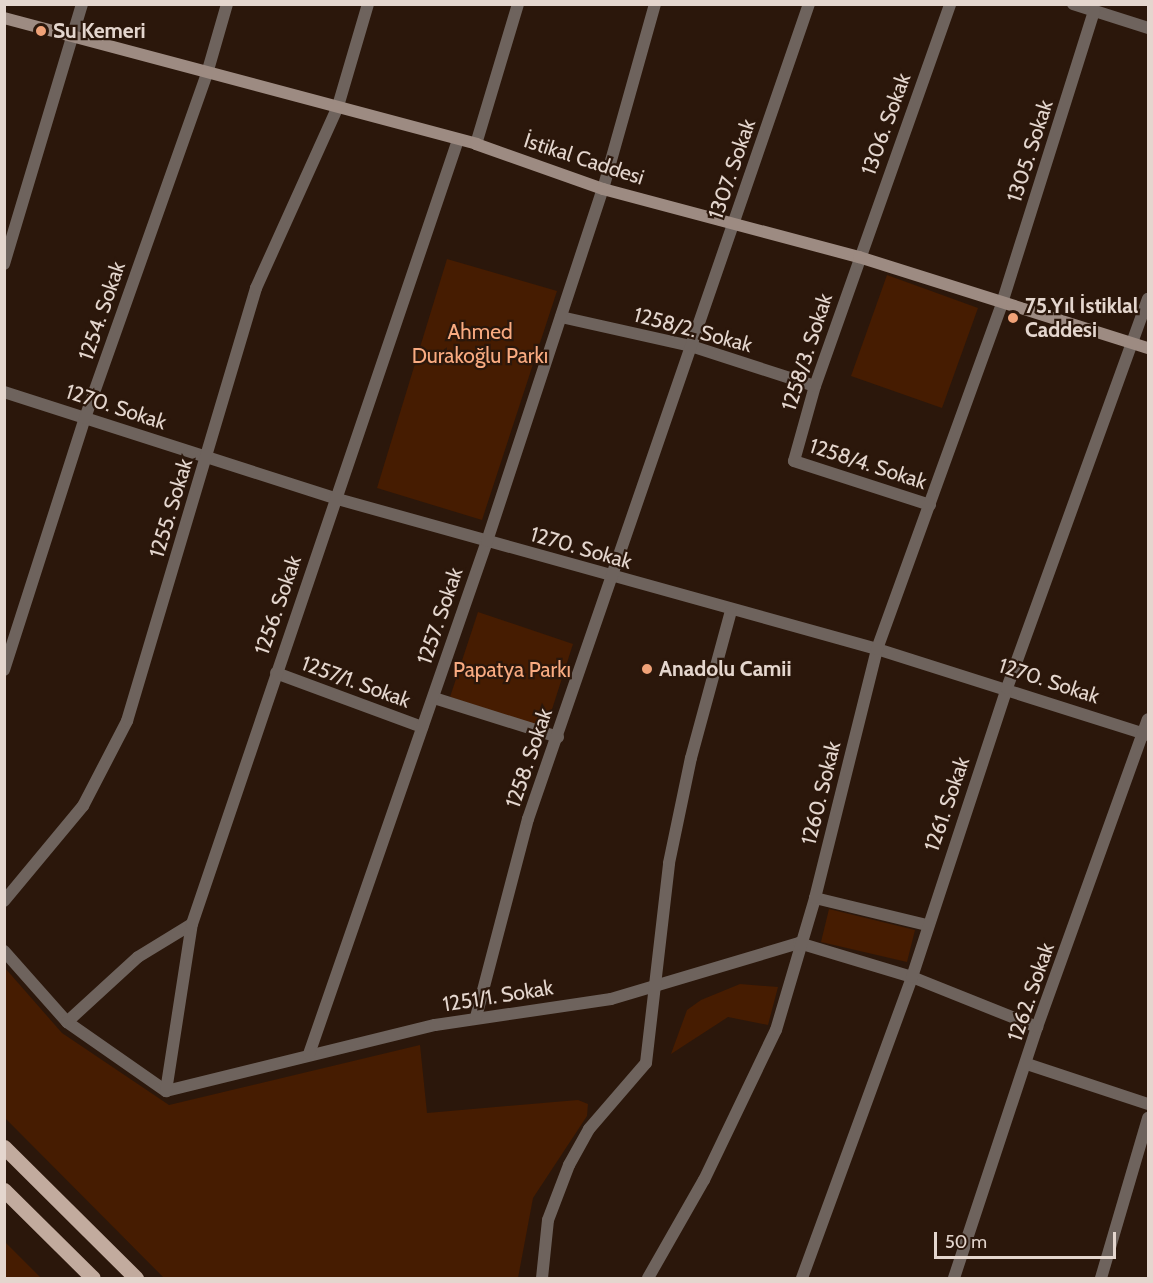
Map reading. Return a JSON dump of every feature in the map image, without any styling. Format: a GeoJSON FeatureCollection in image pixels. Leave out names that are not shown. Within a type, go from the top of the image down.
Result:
{"type":"FeatureCollection","features":[{"type":"Feature","properties":{"kind":"main road","name":"İstikal Caddesi"},"geometry":{"type":"LineString","coordinates":[[4,18],[208,70],[476,144],[603,189],[859,256],[1149,348]]}},
{"type":"Feature","properties":{"kind":"main road"},"geometry":{"type":"LineString","coordinates":[[4,1147],[136,1278]]}},
{"type":"Feature","properties":{"kind":"main road"},"geometry":{"type":"LineString","coordinates":[[4,1190],[93,1278]]}},
{"type":"Feature","properties":{"kind":"street"},"geometry":{"type":"LineString","coordinates":[[4,264],[82,4]]}},
{"type":"Feature","properties":{"kind":"street","name":"1254. Sokak"},"geometry":{"type":"LineString","coordinates":[[4,670],[85,418],[208,70],[227,4]]}},
{"type":"Feature","properties":{"kind":"street","name":"1255. Sokak"},"geometry":{"type":"LineString","coordinates":[[4,901],[83,806],[128,721],[256,288],[339,106],[368,4]]}},
{"type":"Feature","properties":{"kind":"street"},"geometry":{"type":"LineString","coordinates":[[476,144],[518,4]]}},
{"type":"Feature","properties":{"kind":"street","name":"1257. Sokak"},"geometry":{"type":"LineString","coordinates":[[309,1054],[434,698],[561,317],[603,189],[655,4]]}},
{"type":"Feature","properties":{"kind":"street","name":"1307. Sokak"},"geometry":{"type":"LineString","coordinates":[[691,346],[809,4]]}},
{"type":"Feature","properties":{"kind":"street","name":"1306. Sokak"},"geometry":{"type":"LineString","coordinates":[[859,256],[950,4]]}},
{"type":"Feature","properties":{"kind":"street"},"geometry":{"type":"LineString","coordinates":[[1073,4],[1149,28]]}},
{"type":"Feature","properties":{"kind":"street","name":"1305. Sokak"},"geometry":{"type":"LineString","coordinates":[[1002,303],[1095,11]]}},
{"type":"Feature","properties":{"kind":"street","name":"1256. Sokak"},"geometry":{"type":"LineString","coordinates":[[166,1091],[192,924],[334,498],[458,140]]}},
{"type":"Feature","properties":{"kind":"street","name":"1258/3. Sokak"},"geometry":{"type":"LineString","coordinates":[[794,461],[814,386],[859,256]]}},
{"type":"Feature","properties":{"kind":"street","name":"1261. Sokak"},"geometry":{"type":"LineString","coordinates":[[802,1278],[912,976],[1007,688],[1149,299]]}},
{"type":"Feature","properties":{"kind":"street","name":"1260. Sokak"},"geometry":{"type":"LineString","coordinates":[[648,1278],[738,1115],[776,1030],[799,943],[815,898],[877,649],[1002,303]]}},
{"type":"Feature","properties":{"kind":"street","name":"1258/2. Sokak"},"geometry":{"type":"LineString","coordinates":[[561,317],[691,346],[814,386]]}},
{"type":"Feature","properties":{"kind":"street","name":"1258. Sokak"},"geometry":{"type":"LineString","coordinates":[[476,1017],[528,819],[558,737],[609,576],[691,346]]}},
{"type":"Feature","properties":{"kind":"street","name":"1270. Sokak"},"geometry":{"type":"LineString","coordinates":[[4,392],[334,498],[731,611],[877,649],[1007,688],[1146,734]]}},
{"type":"Feature","properties":{"kind":"street","name":"1258/4. Sokak"},"geometry":{"type":"LineString","coordinates":[[794,461],[930,505]]}},
{"type":"Feature","properties":{"kind":"street"},"geometry":{"type":"LineString","coordinates":[[542,1278],[548,1220],[569,1165],[589,1130],[646,1063],[657,986],[669,863],[691,758],[731,611]]}},
{"type":"Feature","properties":{"kind":"street","name":"1257/1. Sokak"},"geometry":{"type":"LineString","coordinates":[[276,673],[422,727]]}},
{"type":"Feature","properties":{"kind":"street"},"geometry":{"type":"LineString","coordinates":[[434,698],[558,737]]}},
{"type":"Feature","properties":{"kind":"street","name":"1262. Sokak"},"geometry":{"type":"LineString","coordinates":[[954,1278],[1028,1064],[1037,1027],[1146,734],[1149,718]]}},
{"type":"Feature","properties":{"kind":"street"},"geometry":{"type":"LineString","coordinates":[[815,898],[927,925]]}},
{"type":"Feature","properties":{"kind":"street"},"geometry":{"type":"LineString","coordinates":[[67,1023],[138,957],[192,924]]}},
{"type":"Feature","properties":{"kind":"street"},"geometry":{"type":"LineString","coordinates":[[799,943],[912,976],[1037,1027]]}},
{"type":"Feature","properties":{"kind":"street","name":"1251/1. Sokak"},"geometry":{"type":"LineString","coordinates":[[166,1091],[309,1054],[476,1017],[611,999],[799,943]]}},
{"type":"Feature","properties":{"kind":"street"},"geometry":{"type":"LineString","coordinates":[[4,951],[67,1023],[166,1091]]}},
{"type":"Feature","properties":{"kind":"street"},"geometry":{"type":"LineString","coordinates":[[1028,1064],[1149,1104]]}},
{"type":"Feature","properties":{"kind":"street"},"geometry":{"type":"LineString","coordinates":[[1101,1278],[1149,1118]]}},
{"type":"Feature","properties":{"kind":"green space","name":"Ahmed Durakoğlu Parkı"},"geometry":{"type":"Polygon","coordinates":[[[447,259],[557,291],[482,520],[377,488],[447,259]]]}},
{"type":"Feature","properties":{"kind":"green space"},"geometry":{"type":"Polygon","coordinates":[[[887,275],[978,308],[942,408],[851,376],[887,275]]]}},
{"type":"Feature","properties":{"kind":"green space","name":"Papatya Parkı"},"geometry":{"type":"Polygon","coordinates":[[[478,612],[573,644],[546,728],[450,697],[478,612]]]}},
{"type":"Feature","properties":{"kind":"green space"},"geometry":{"type":"Polygon","coordinates":[[[829,909],[915,930],[907,962],[821,942],[829,909]]]}},
{"type":"Feature","properties":{"kind":"green space"},"geometry":{"type":"Polygon","coordinates":[[[5,968],[62,1033],[169,1105],[420,1045],[427,1113],[578,1100],[588,1104],[587,1116],[533,1198],[518,1278],[164,1278],[5,1118],[5,968]]]}},
{"type":"Feature","properties":{"kind":"green space"},"geometry":{"type":"Polygon","coordinates":[[[740,984],[778,987],[768,1025],[728,1017],[671,1054],[687,1010],[701,1000],[740,984]]]}},
{"type":"Feature","properties":{"kind":"green space"},"geometry":{"type":"Polygon","coordinates":[[[5,1242],[41,1278],[5,1278],[5,1242]]]}},
{"type":"Feature","properties":{"kind":"place","name":"Su Kemeri"},"geometry":{"type":"Point","coordinates":[41,31]}},
{"type":"Feature","properties":{"kind":"place","name":"75.Yıl İstiklal Caddesi"},"geometry":{"type":"Point","coordinates":[1013,318]}},
{"type":"Feature","properties":{"kind":"place","name":"Anadolu Camii"},"geometry":{"type":"Point","coordinates":[647,669]}}]}
